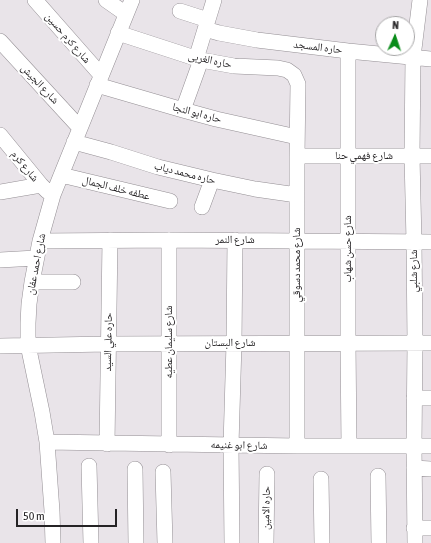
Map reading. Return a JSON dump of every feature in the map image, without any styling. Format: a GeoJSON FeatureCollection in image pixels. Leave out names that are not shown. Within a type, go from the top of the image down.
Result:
{"type":"FeatureCollection","features":[{"type":"Feature","properties":{"kind":"street","name":"شارع كرم حسين"},"geometry":{"type":"LineString","coordinates":[[35,0],[99,80]]}},
{"type":"Feature","properties":{"kind":"street"},"geometry":{"type":"LineString","coordinates":[[106,0],[126,14]]}},
{"type":"Feature","properties":{"kind":"street","name":"شارع احمد عفان"},"geometry":{"type":"LineString","coordinates":[[53,543],[47,442],[28,345],[29,304],[32,282],[40,241],[53,195],[132,0]]}},
{"type":"Feature","properties":{"kind":"street","name":"شارع شلبي"},"geometry":{"type":"LineString","coordinates":[[414,536],[415,343],[412,156],[413,57],[420,0]]}},
{"type":"Feature","properties":{"kind":"street"},"geometry":{"type":"LineString","coordinates":[[183,110],[199,59],[207,24],[210,1]]}},
{"type":"Feature","properties":{"kind":"street","name":"حاره المسجد"},"geometry":{"type":"LineString","coordinates":[[180,11],[207,24],[219,33],[238,37],[348,51],[431,59]]}},
{"type":"Feature","properties":{"kind":"street","name":"حاره الغربى"},"geometry":{"type":"LineString","coordinates":[[118,33],[199,59],[234,66],[278,68],[287,70],[294,75],[298,84]]}},
{"type":"Feature","properties":{"kind":"street","name":"شارع الجيش"},"geometry":{"type":"LineString","coordinates":[[0,41],[80,128]]}},
{"type":"Feature","properties":{"kind":"street","name":"شارع حسن شهاب"},"geometry":{"type":"LineString","coordinates":[[348,51],[349,446]]}},
{"type":"Feature","properties":{"kind":"street","name":"حاره ابو النجا"},"geometry":{"type":"LineString","coordinates":[[99,80],[183,110],[297,137]]}},
{"type":"Feature","properties":{"kind":"street","name":"شارع محمد دسوقي"},"geometry":{"type":"LineString","coordinates":[[297,446],[298,84]]}},
{"type":"Feature","properties":{"kind":"street","name":"شارع كرم"},"geometry":{"type":"LineString","coordinates":[[0,135],[41,185],[53,195]]}},
{"type":"Feature","properties":{"kind":"street","name":"حاره محمد دياب"},"geometry":{"type":"LineString","coordinates":[[74,142],[158,167],[212,180],[255,190],[297,195]]}},
{"type":"Feature","properties":{"kind":"street","name":"شارع فهمي حنا"},"geometry":{"type":"LineString","coordinates":[[297,156],[431,156]]}},
{"type":"Feature","properties":{"kind":"street","name":"عطفه خلف الجمال"},"geometry":{"type":"LineString","coordinates":[[61,175],[170,201]]}},
{"type":"Feature","properties":{"kind":"street"},"geometry":{"type":"LineString","coordinates":[[202,207],[212,180]]}},
{"type":"Feature","properties":{"kind":"street"},"geometry":{"type":"LineString","coordinates":[[0,192],[41,185]]}},
{"type":"Feature","properties":{"kind":"street","name":"حاره علي السيد"},"geometry":{"type":"LineString","coordinates":[[108,444],[110,240]]}},
{"type":"Feature","properties":{"kind":"street","name":"شارع سليمان عطيه"},"geometry":{"type":"LineString","coordinates":[[169,240],[169,445]]}},
{"type":"Feature","properties":{"kind":"street"},"geometry":{"type":"LineString","coordinates":[[232,543],[231,445],[235,240]]}},
{"type":"Feature","properties":{"kind":"street","name":"شارع النمر"},"geometry":{"type":"LineString","coordinates":[[40,241],[235,240],[431,242]]}},
{"type":"Feature","properties":{"kind":"street"},"geometry":{"type":"LineString","coordinates":[[0,260],[36,258]]}},
{"type":"Feature","properties":{"kind":"street"},"geometry":{"type":"LineString","coordinates":[[32,282],[73,282]]}},
{"type":"Feature","properties":{"kind":"street","name":"شارع البستان"},"geometry":{"type":"LineString","coordinates":[[0,346],[234,343],[431,343]]}},
{"type":"Feature","properties":{"kind":"street"},"geometry":{"type":"LineString","coordinates":[[414,398],[431,398]]}},
{"type":"Feature","properties":{"kind":"street","name":"شارع ابو غنيمه"},"geometry":{"type":"LineString","coordinates":[[47,442],[169,445],[431,446]]}},
{"type":"Feature","properties":{"kind":"street"},"geometry":{"type":"LineString","coordinates":[[89,466],[91,543]]}},
{"type":"Feature","properties":{"kind":"street"},"geometry":{"type":"LineString","coordinates":[[414,468],[431,469]]}},
{"type":"Feature","properties":{"kind":"street"},"geometry":{"type":"LineString","coordinates":[[135,469],[136,543]]}},
{"type":"Feature","properties":{"kind":"street"},"geometry":{"type":"LineString","coordinates":[[163,472],[165,543]]}},
{"type":"Feature","properties":{"kind":"street","name":"حاره الامين"},"geometry":{"type":"LineString","coordinates":[[266,543],[267,474]]}},
{"type":"Feature","properties":{"kind":"street"},"geometry":{"type":"LineString","coordinates":[[378,476],[379,543]]}},
{"type":"Feature","properties":{"kind":"street"},"geometry":{"type":"LineString","coordinates":[[321,479],[322,543]]}},
{"type":"Feature","properties":{"kind":"street"},"geometry":{"type":"LineString","coordinates":[[414,536],[431,528]]}}]}
